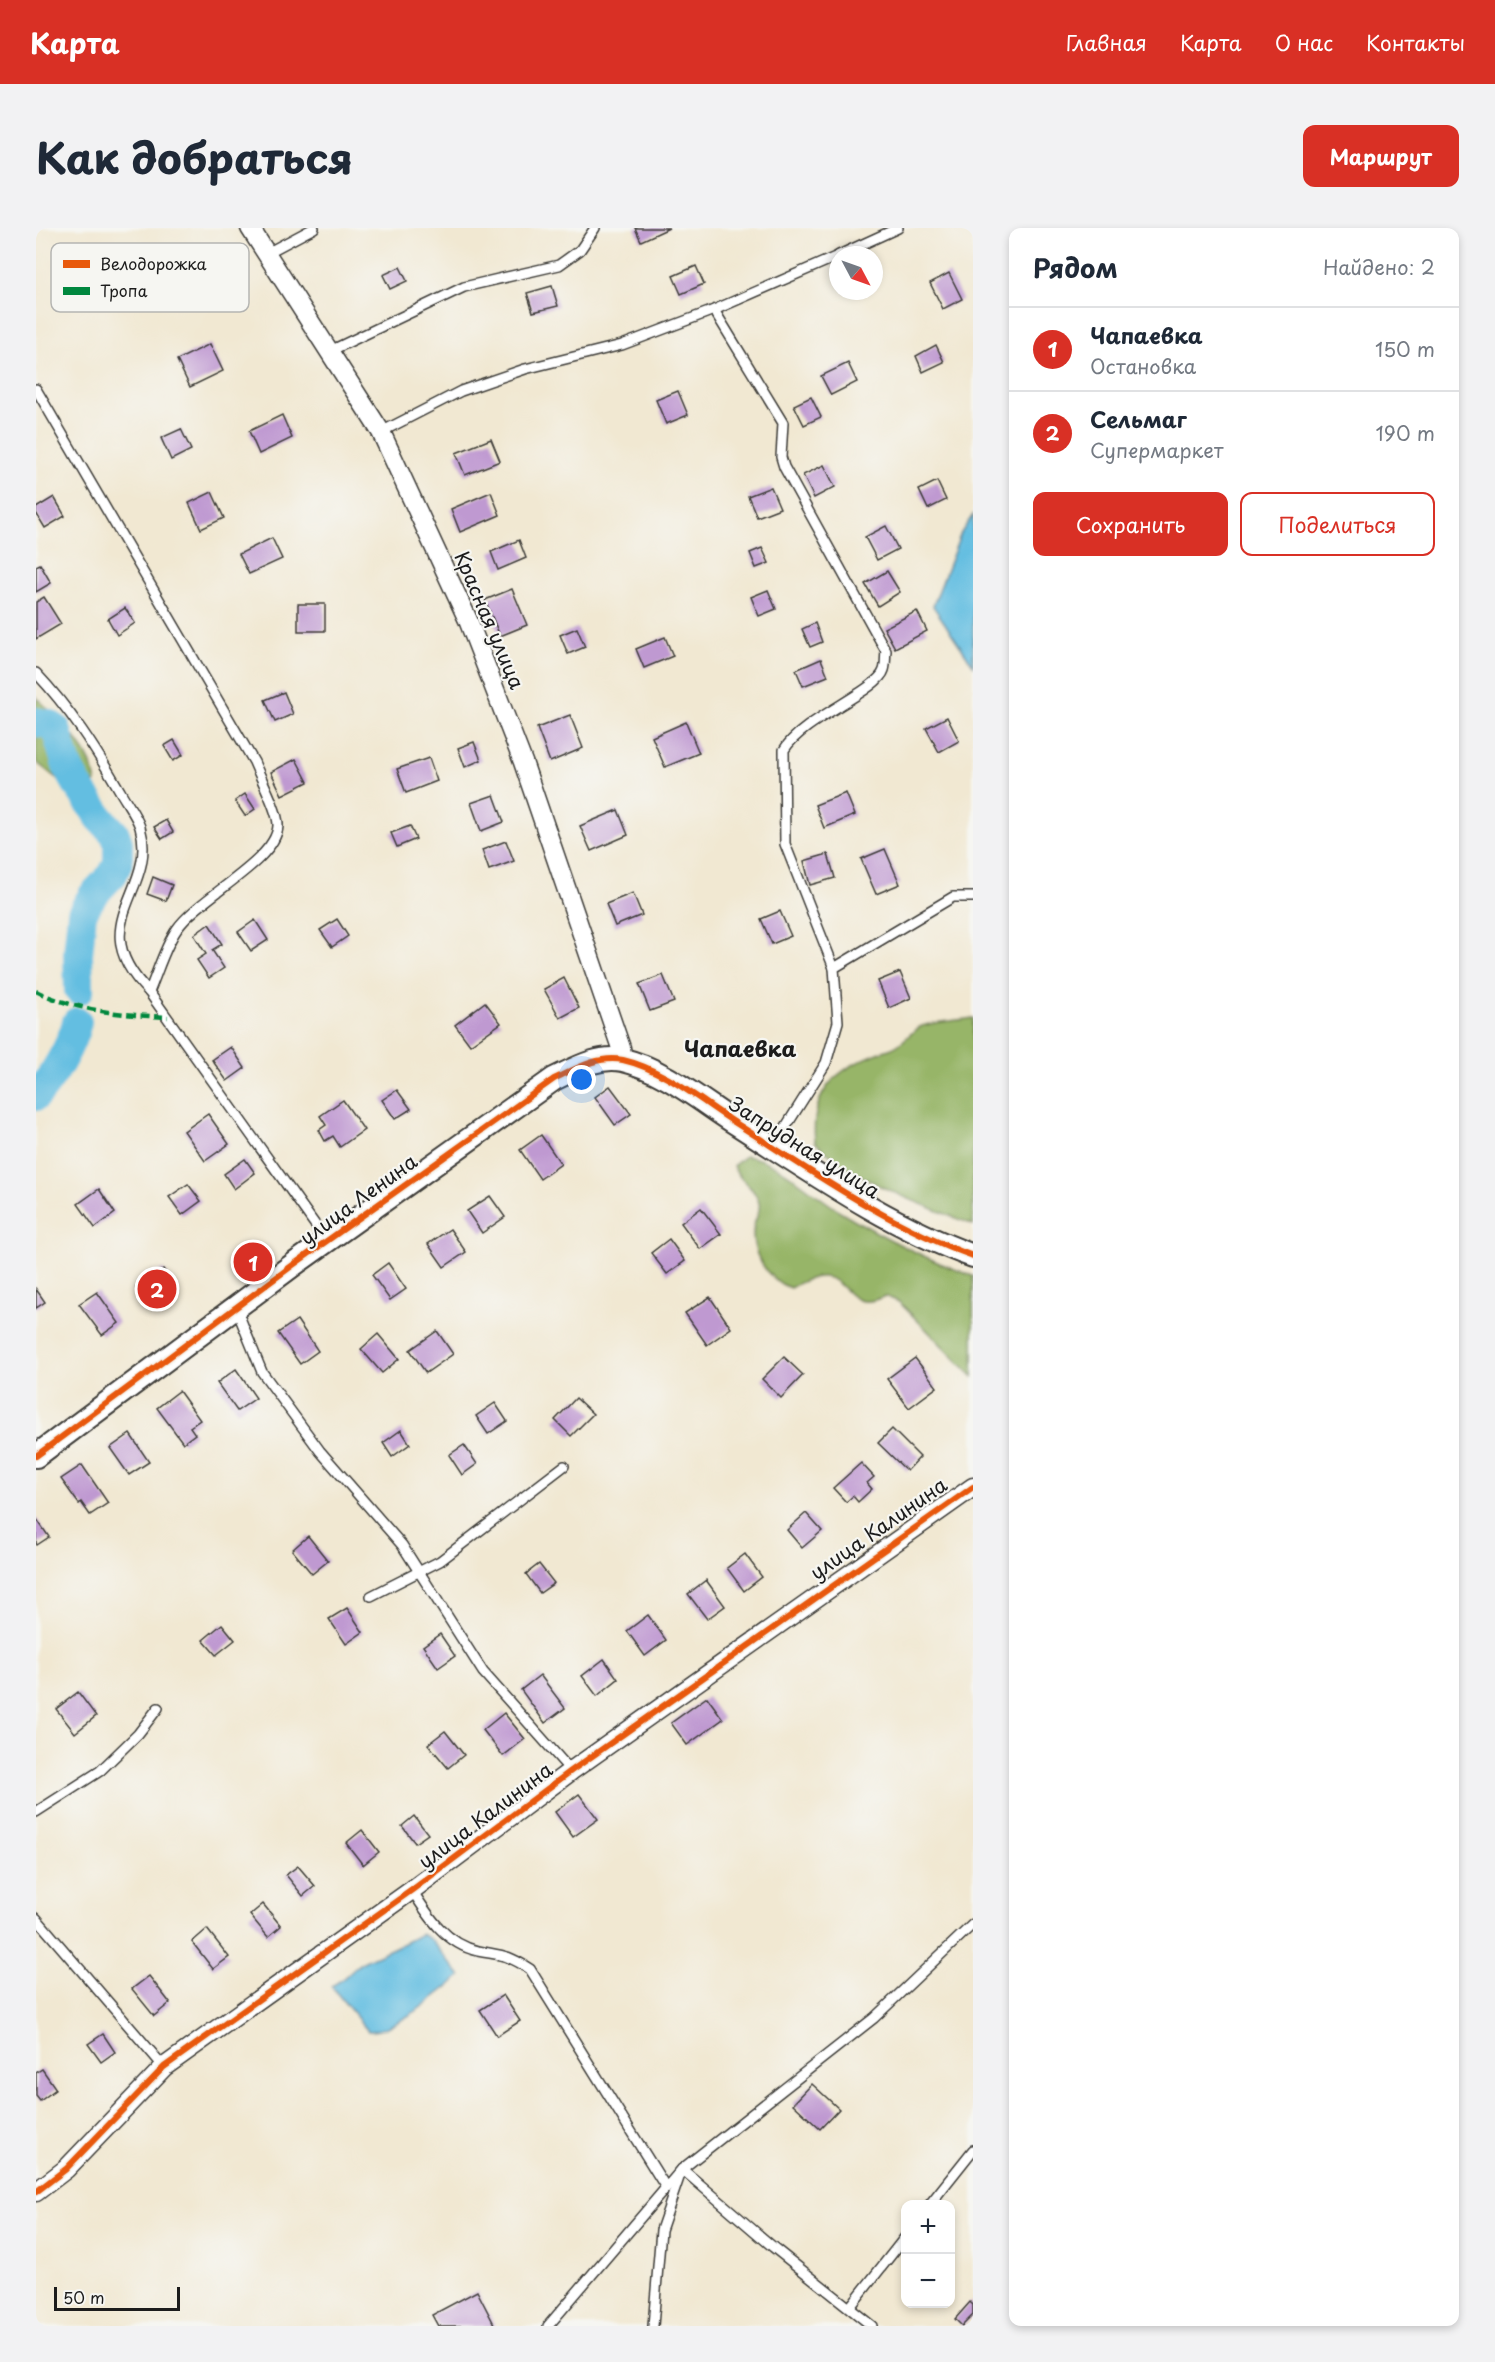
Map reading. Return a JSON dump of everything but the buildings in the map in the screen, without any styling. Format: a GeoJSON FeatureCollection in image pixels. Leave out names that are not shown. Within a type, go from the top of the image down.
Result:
{"type":"FeatureCollection","features":[{"type":"Feature","properties":{"kind":"street","name":"Красная улица"},"geometry":{"type":"LineString","coordinates":[[250,228],[381,432],[477,642],[523,762],[621,1048],[623,1060]]}},
{"type":"Feature","properties":{"kind":"street","name":"улица Ленина"},"geometry":{"type":"LineString","coordinates":[[36,1455],[554,1079],[582,1065],[604,1059],[623,1060]]}},
{"type":"Feature","properties":{"kind":"street","name":"Запрудная улица"},"geometry":{"type":"LineString","coordinates":[[623,1060],[671,1082],[897,1222],[973,1256]]}},
{"type":"Feature","properties":{"kind":"street","name":"улица Калинина"},"geometry":{"type":"LineString","coordinates":[[36,2192],[66,2169],[164,2067],[412,1890],[572,1771],[973,1487]]}},
{"type":"Feature","properties":{"kind":"lane"},"geometry":{"type":"LineString","coordinates":[[267,253],[314,228]]}},
{"type":"Feature","properties":{"kind":"lane"},"geometry":{"type":"LineString","coordinates":[[330,351],[464,287],[559,265],[580,250],[596,228]]}},
{"type":"Feature","properties":{"kind":"lane"},"geometry":{"type":"LineString","coordinates":[[859,246],[898,228]]}},
{"type":"Feature","properties":{"kind":"lane"},"geometry":{"type":"LineString","coordinates":[[381,432],[460,391],[525,369],[622,345],[714,310],[829,259]]}},
{"type":"Feature","properties":{"kind":"lane"},"geometry":{"type":"LineString","coordinates":[[714,310],[783,423],[781,457],[784,467],[886,651],[884,671],[876,683],[835,707],[791,738],[784,750],[785,844],[834,968],[838,1022],[826,1063],[773,1147]]}},
{"type":"Feature","properties":{"kind":"lane"},"geometry":{"type":"LineString","coordinates":[[36,389],[254,762],[278,824],[276,839],[264,856],[206,899],[177,929],[149,992]]}},
{"type":"Feature","properties":{"kind":"lane"},"geometry":{"type":"LineString","coordinates":[[36,673],[66,704],[93,744],[140,826],[142,851],[120,927],[122,953],[133,976],[149,992],[327,1242]]}},
{"type":"Feature","properties":{"kind":"lane"},"geometry":{"type":"LineString","coordinates":[[834,968],[953,897],[973,897]]}},
{"type":"Feature","properties":{"kind":"lane"},"geometry":{"type":"LineString","coordinates":[[236,1308],[262,1372],[320,1451],[402,1545],[483,1672],[572,1771]]}},
{"type":"Feature","properties":{"kind":"lane"},"geometry":{"type":"LineString","coordinates":[[371,1596],[440,1561],[564,1466]]}},
{"type":"Feature","properties":{"kind":"lane"},"geometry":{"type":"LineString","coordinates":[[36,1812],[100,1772],[138,1734],[158,1708]]}},
{"type":"Feature","properties":{"kind":"lane"},"geometry":{"type":"LineString","coordinates":[[412,1890],[427,1914],[452,1941],[478,1951],[512,1957],[530,1969],[666,2186]]}},
{"type":"Feature","properties":{"kind":"lane"},"geometry":{"type":"LineString","coordinates":[[36,1918],[164,2067]]}},
{"type":"Feature","properties":{"kind":"lane"},"geometry":{"type":"LineString","coordinates":[[548,2326],[682,2169],[874,2018],[973,1924]]}},
{"type":"Feature","properties":{"kind":"lane"},"geometry":{"type":"LineString","coordinates":[[934,2200],[973,2150]]}},
{"type":"Feature","properties":{"kind":"lane"},"geometry":{"type":"LineString","coordinates":[[682,2169],[773,2247],[872,2326]]}},
{"type":"Feature","properties":{"kind":"lane"},"geometry":{"type":"LineString","coordinates":[[653,2326],[661,2230],[682,2169]]}},
{"type":"Feature","properties":{"kind":"lane"},"geometry":{"type":"LineString","coordinates":[[850,2307],[901,2242]]}},
{"type":"Feature","properties":{"kind":"green space"},"geometry":{"type":"Polygon","coordinates":[[[36,697],[73,736],[88,757],[96,782],[81,791],[65,785],[36,762],[36,697]]]}},
{"type":"Feature","properties":{"kind":"green space"},"geometry":{"type":"Polygon","coordinates":[[[973,1018],[973,1225],[890,1191],[850,1169],[815,1142],[815,1122],[824,1091],[845,1070],[859,1061],[896,1046],[922,1026],[973,1018]]]}},
{"type":"Feature","properties":{"kind":"green space"},"geometry":{"type":"Polygon","coordinates":[[[745,1156],[783,1170],[829,1204],[888,1238],[939,1263],[973,1276],[973,1377],[899,1302],[885,1296],[869,1301],[858,1300],[835,1281],[824,1277],[810,1279],[790,1288],[774,1278],[761,1263],[754,1245],[754,1225],[759,1208],[757,1197],[733,1166],[745,1156]]]}},
{"type":"Feature","properties":{"kind":"water"},"geometry":{"type":"Polygon","coordinates":[[[973,515],[973,665],[933,606],[961,533],[973,515]]]}},
{"type":"Feature","properties":{"kind":"water"},"geometry":{"type":"Polygon","coordinates":[[[421,1934],[430,1939],[461,1976],[403,2019],[391,2026],[368,2031],[331,1986],[361,1963],[421,1934]]]}},
{"type":"Feature","properties":{"kind":"waterway"},"geometry":{"type":"LineString","coordinates":[[36,722],[48,724],[56,729],[67,766],[100,818],[115,834],[118,843],[118,862],[113,874],[93,895],[82,913],[78,954],[79,990]]}},
{"type":"Feature","properties":{"kind":"waterway"},"geometry":{"type":"LineString","coordinates":[[36,1096],[61,1061],[77,1022]]}},
{"type":"Feature","properties":{"kind":"marked path"},"geometry":{"type":"LineString","coordinates":[[36,991],[84,1007],[117,1013],[168,1017]]}},
{"type":"Feature","properties":{"kind":"cycle path"},"geometry":{"type":"LineString","coordinates":[[36,1456],[293,1265],[554,1079],[578,1067],[605,1059],[638,1064],[667,1078],[850,1196],[910,1229],[973,1256]]}},
{"type":"Feature","properties":{"kind":"cycle path"},"geometry":{"type":"LineString","coordinates":[[36,2192],[66,2169],[164,2067],[412,1890],[571,1771],[973,1487]]}},
{"type":"Feature","properties":{"kind":"place","name":"Чапаевка"},"geometry":{"type":"Point","coordinates":[253,1262]}},
{"type":"Feature","properties":{"kind":"place","name":"Сельмаг"},"geometry":{"type":"Point","coordinates":[157,1289]}},
{"type":"Feature","properties":{"kind":"district","name":"Чапаевка"},"geometry":{"type":"Point","coordinates":[740,1047]}}]}
